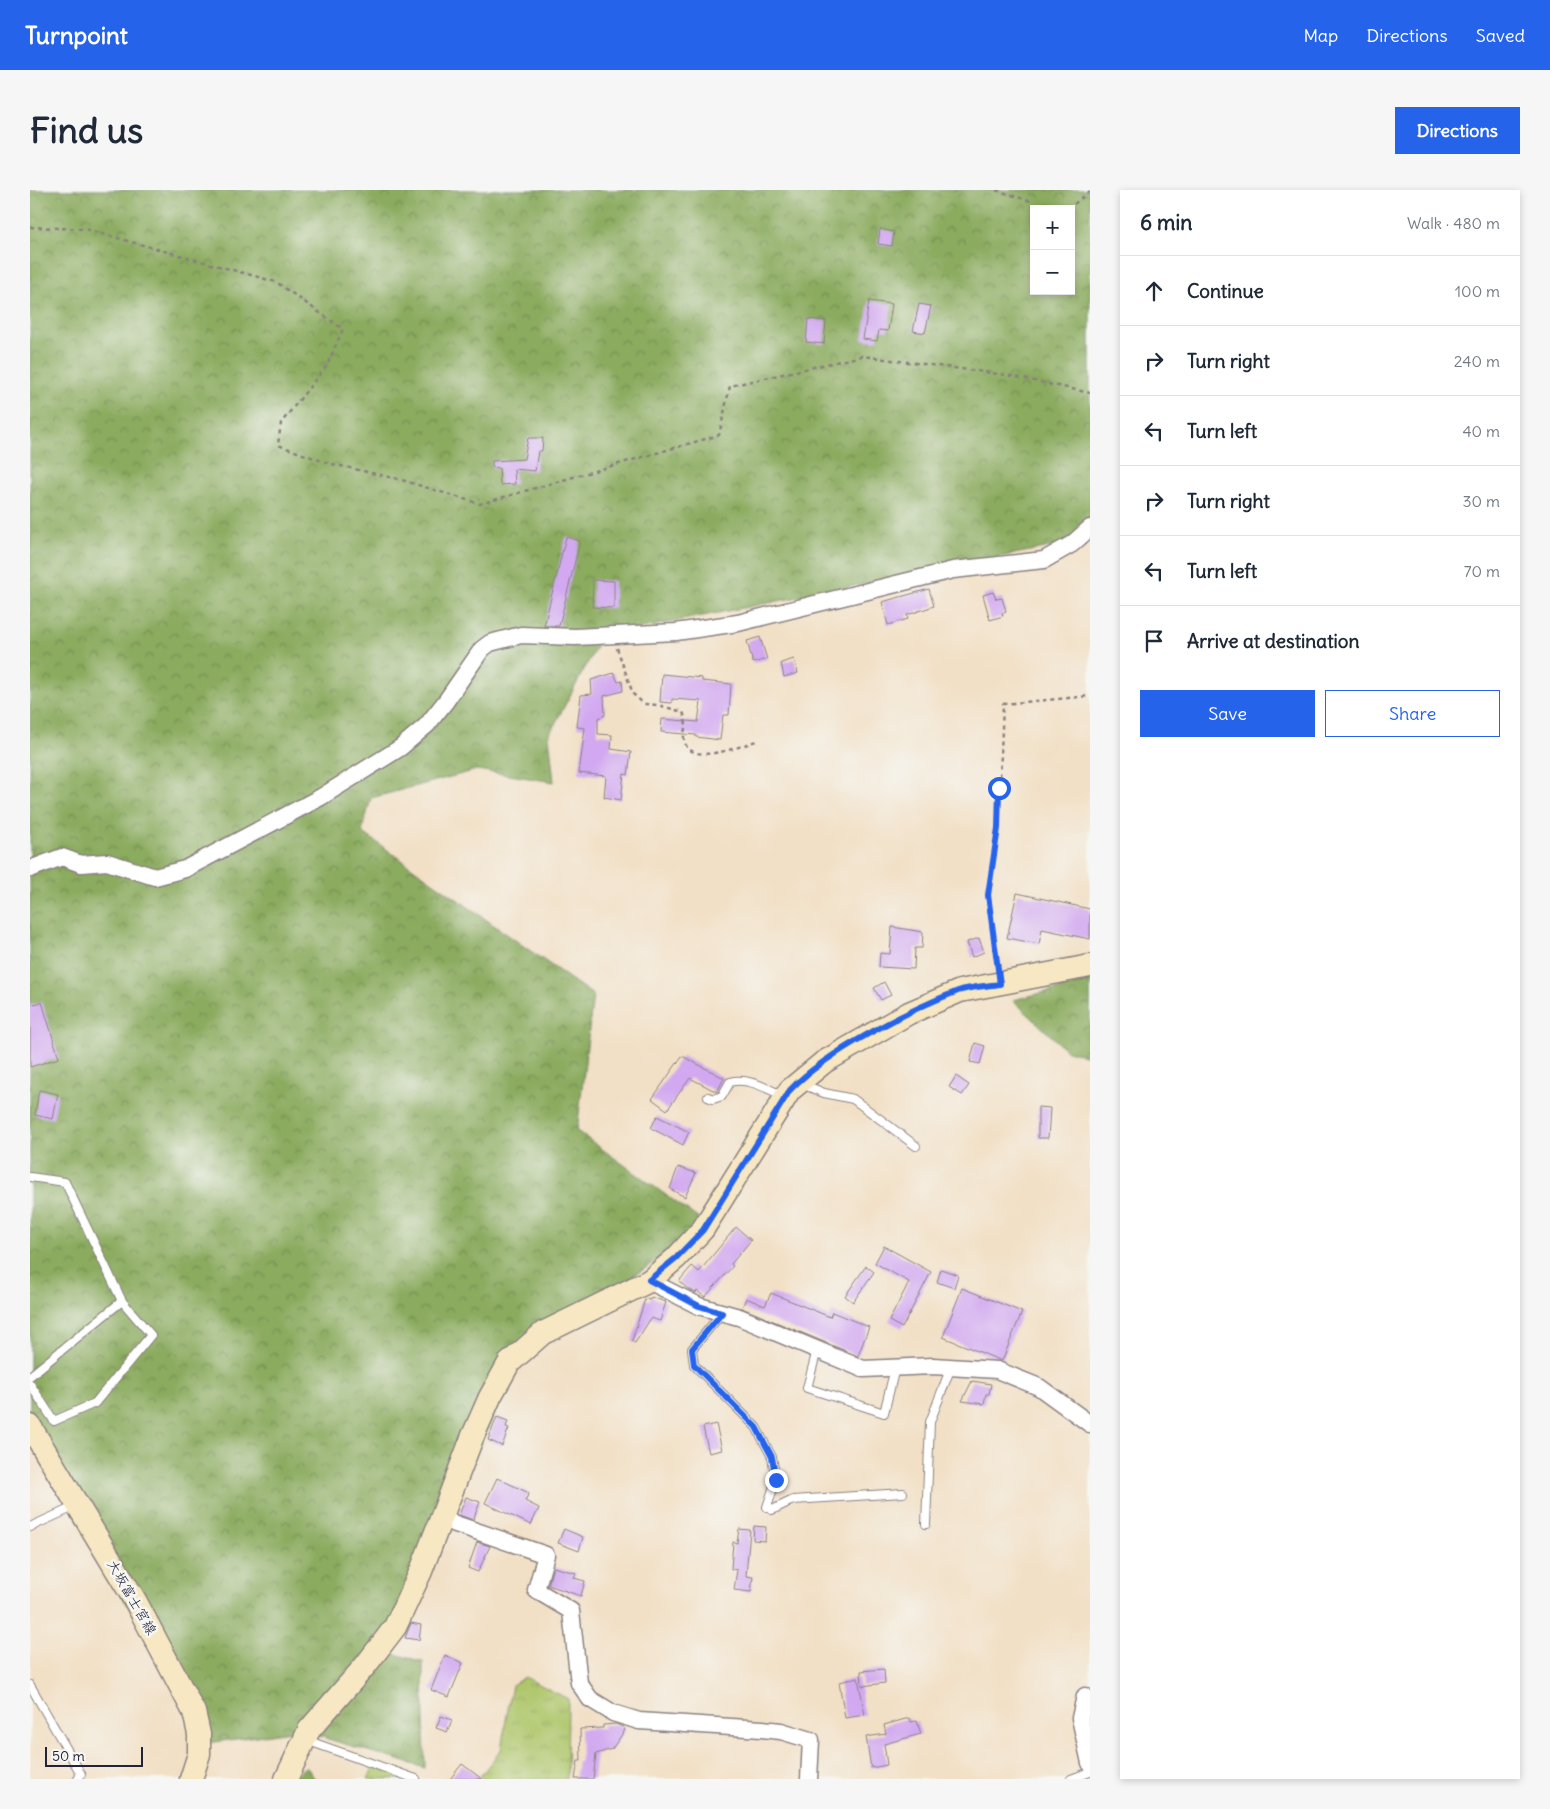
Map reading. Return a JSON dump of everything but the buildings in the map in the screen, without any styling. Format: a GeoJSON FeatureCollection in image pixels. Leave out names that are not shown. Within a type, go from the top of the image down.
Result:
{"type":"FeatureCollection","features":[{"type":"Feature","properties":{"kind":"street"},"geometry":{"type":"LineString","coordinates":[[30,869],[62,857],[81,864],[107,862],[155,877],[185,869],[321,797],[400,748],[427,725],[482,649],[490,643],[521,635],[575,637],[676,632],[738,623],[953,570],[1044,560],[1072,544],[1090,528]]}},
{"type":"Feature","properties":{"kind":"street"},"geometry":{"type":"LineString","coordinates":[[286,1779],[309,1730],[365,1666],[395,1627],[441,1519],[472,1438],[490,1397],[509,1363],[544,1333],[649,1280],[676,1258],[703,1230],[792,1089],[824,1062],[909,1013],[960,990],[1090,966]]}},
{"type":"Feature","properties":{"kind":"street"},"geometry":{"type":"LineString","coordinates":[[649,1280],[699,1306],[739,1317],[863,1369],[951,1368],[997,1370],[1040,1387],[1090,1424]]}},
{"type":"Feature","properties":{"kind":"street","name":"大坂富士宮線"},"geometry":{"type":"LineString","coordinates":[[30,1426],[136,1602],[194,1712],[199,1734],[200,1754],[191,1779]]}},
{"type":"Feature","properties":{"kind":"street"},"geometry":{"type":"LineString","coordinates":[[441,1519],[546,1555],[536,1590],[571,1611],[579,1683],[590,1699],[613,1713],[639,1721],[762,1728],[781,1731],[811,1740],[809,1779]]}},
{"type":"Feature","properties":{"kind":"street"},"geometry":{"type":"LineString","coordinates":[[1085,1696],[1080,1718],[1090,1763]]}},
{"type":"Feature","properties":{"kind":"lane"},"geometry":{"type":"LineString","coordinates":[[708,1097],[713,1099],[722,1096],[730,1082],[738,1080],[853,1099],[916,1146]]}},
{"type":"Feature","properties":{"kind":"lane"},"geometry":{"type":"LineString","coordinates":[[30,1177],[65,1182],[122,1301],[151,1335],[95,1403],[54,1421],[30,1384]]}},
{"type":"Feature","properties":{"kind":"lane"},"geometry":{"type":"LineString","coordinates":[[30,1376],[122,1301]]}},
{"type":"Feature","properties":{"kind":"lane"},"geometry":{"type":"LineString","coordinates":[[722,1313],[692,1349],[694,1365],[756,1427],[772,1457],[776,1480],[767,1507],[772,1510],[793,1500],[904,1493]]}},
{"type":"Feature","properties":{"kind":"lane"},"geometry":{"type":"LineString","coordinates":[[817,1350],[807,1388],[884,1413],[895,1368]]}},
{"type":"Feature","properties":{"kind":"lane"},"geometry":{"type":"LineString","coordinates":[[926,1524],[930,1422],[951,1368]]}},
{"type":"Feature","properties":{"kind":"lane"},"geometry":{"type":"LineString","coordinates":[[30,1527],[77,1505]]}},
{"type":"Feature","properties":{"kind":"lane"},"geometry":{"type":"LineString","coordinates":[[30,1685],[81,1774],[78,1779]]}},
{"type":"Feature","properties":{"kind":"lane"},"geometry":{"type":"LineString","coordinates":[[304,1739],[416,1779]]}},
{"type":"Feature","properties":{"kind":"lane"},"geometry":{"type":"LineString","coordinates":[[1071,1779],[1090,1772]]}},
{"type":"Feature","properties":{"kind":"path"},"geometry":{"type":"LineString","coordinates":[[996,190],[1030,201],[1034,205]]}},
{"type":"Feature","properties":{"kind":"path"},"geometry":{"type":"LineString","coordinates":[[1073,205],[1090,191]]}},
{"type":"Feature","properties":{"kind":"path"},"geometry":{"type":"LineString","coordinates":[[30,227],[85,229],[276,282],[343,329],[328,366],[281,423],[278,445],[328,463],[402,480],[480,504],[719,435],[730,386],[862,356],[1007,375],[1090,393]]}},
{"type":"Feature","properties":{"kind":"path"},"geometry":{"type":"LineString","coordinates":[[613,635],[633,694],[644,704],[658,705],[683,712],[687,723],[684,739],[687,747],[702,755],[724,752],[759,740]]}},
{"type":"Feature","properties":{"kind":"path"},"geometry":{"type":"LineString","coordinates":[[1000,984],[988,895],[998,828],[1003,704],[1090,696]]}},
{"type":"Feature","properties":{"kind":"green space"},"geometry":{"type":"Polygon","coordinates":[[[30,190],[1090,190],[1090,539],[602,636],[549,735],[554,782],[477,770],[371,798],[362,832],[593,995],[577,1131],[706,1224],[663,1257],[528,1343],[417,1578],[379,1649],[423,1662],[425,1768],[298,1730],[208,1743],[30,1438],[30,190]]]}},
{"type":"Feature","properties":{"kind":"green space"},"geometry":{"type":"Polygon","coordinates":[[[1090,981],[1090,1056],[1067,1051],[1013,1000],[1090,981]]]}},
{"type":"Feature","properties":{"kind":"green space"},"geometry":{"type":"Polygon","coordinates":[[[525,1677],[568,1699],[567,1779],[478,1779],[501,1750],[512,1685],[525,1677]]]}},
{"type":"Feature","properties":{"kind":"green space"},"geometry":{"type":"Polygon","coordinates":[[[375,1765],[414,1779],[368,1779],[375,1765]]]}},
{"type":"Feature","properties":{"kind":"green space"},"geometry":{"type":"Polygon","coordinates":[[[306,1766],[315,1779],[293,1779],[294,1777],[306,1766]]]}},
{"type":"Feature","properties":{"kind":"route"},"geometry":{"type":"LineString","coordinates":[[776,1480],[772,1457],[756,1427],[694,1365],[692,1349],[722,1313],[699,1306],[649,1280],[676,1258],[703,1230],[790,1090],[798,1082],[824,1062],[909,1013],[960,990],[1000,984],[988,895],[998,828],[999,788]]}}]}
